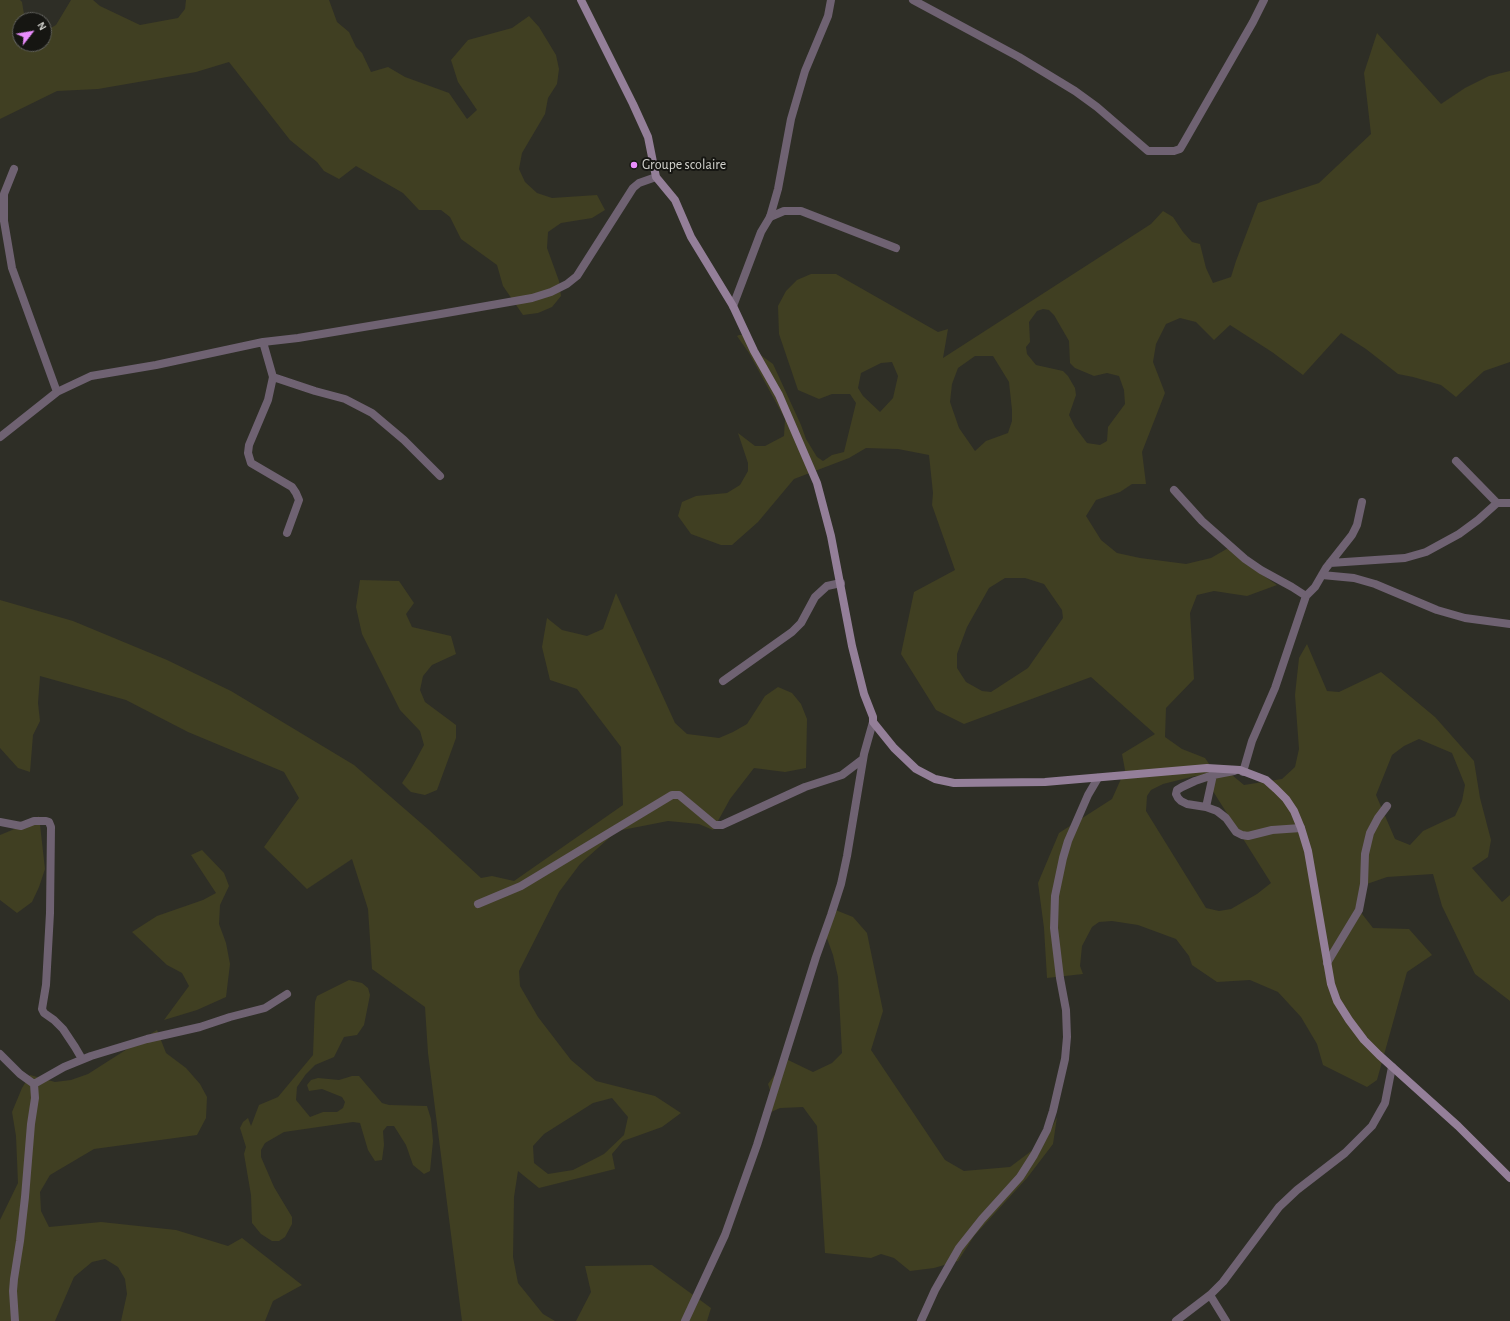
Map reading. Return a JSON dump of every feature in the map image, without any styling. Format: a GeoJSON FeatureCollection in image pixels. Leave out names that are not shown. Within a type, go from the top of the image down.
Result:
{"type":"FeatureCollection","features":[{"type":"Feature","properties":{"kind":"main road"},"geometry":{"type":"LineString","coordinates":[[581,0],[648,137],[656,177],[675,200],[691,237],[733,306],[754,351],[779,395],[817,483],[832,536],[853,652],[864,694],[873,717],[873,722],[904,759],[916,769],[935,779],[954,783],[1046,782],[1207,768],[1241,771],[1266,780],[1276,789],[1294,811],[1301,828],[1308,850],[1331,984],[1348,1020],[1364,1040],[1458,1126],[1510,1178]]}},
{"type":"Feature","properties":{"kind":"street"},"geometry":{"type":"LineString","coordinates":[[733,306],[761,232],[770,217],[778,189],[797,98],[805,71],[828,16],[831,0]]}},
{"type":"Feature","properties":{"kind":"street"},"geometry":{"type":"LineString","coordinates":[[913,0],[1019,57],[1075,91],[1097,107],[1148,151],[1174,151],[1180,149],[1253,22],[1264,0]]}},
{"type":"Feature","properties":{"kind":"street"},"geometry":{"type":"LineString","coordinates":[[14,169],[4,194],[4,220],[12,268],[57,392]]}},
{"type":"Feature","properties":{"kind":"street"},"geometry":{"type":"LineString","coordinates":[[0,437],[57,392],[91,376],[156,365],[263,342],[298,338],[532,298],[551,292],[567,284],[577,276],[633,188],[639,183],[656,177]]}},
{"type":"Feature","properties":{"kind":"street"},"geometry":{"type":"LineString","coordinates":[[770,217],[784,212],[801,211],[896,248]]}},
{"type":"Feature","properties":{"kind":"street"},"geometry":{"type":"LineString","coordinates":[[263,342],[273,377],[268,400],[249,445],[248,453],[251,463],[292,487],[296,492],[299,500],[287,533]]}},
{"type":"Feature","properties":{"kind":"street"},"geometry":{"type":"LineString","coordinates":[[273,377],[345,400],[372,413],[404,440],[440,476]]}},
{"type":"Feature","properties":{"kind":"street"},"geometry":{"type":"LineString","coordinates":[[1456,461],[1497,503]]}},
{"type":"Feature","properties":{"kind":"street"},"geometry":{"type":"LineString","coordinates":[[1174,490],[1202,521],[1245,559],[1306,596]]}},
{"type":"Feature","properties":{"kind":"street"},"geometry":{"type":"LineString","coordinates":[[1301,828],[1272,830],[1248,836],[1242,835],[1236,832],[1226,818],[1217,811],[1181,801],[1176,794],[1177,790],[1195,781],[1213,775],[1241,771],[1275,688],[1306,596],[1315,587],[1330,563],[1352,535],[1357,525],[1362,502]]}},
{"type":"Feature","properties":{"kind":"street"},"geometry":{"type":"LineString","coordinates":[[1330,563],[1405,558],[1426,552],[1459,534],[1497,503],[1510,503]]}},
{"type":"Feature","properties":{"kind":"street"},"geometry":{"type":"LineString","coordinates":[[1322,575],[1354,578],[1375,584],[1437,610],[1466,618],[1510,624]]}},
{"type":"Feature","properties":{"kind":"street"},"geometry":{"type":"LineString","coordinates":[[723,681],[792,632],[801,623],[815,597],[827,586],[841,583]]}},
{"type":"Feature","properties":{"kind":"street"},"geometry":{"type":"LineString","coordinates":[[684,1321],[724,1235],[757,1145],[816,957],[841,884],[863,760],[873,722]]}},
{"type":"Feature","properties":{"kind":"street"},"geometry":{"type":"LineString","coordinates":[[478,904],[521,886],[672,795],[679,795],[715,825],[722,825],[805,787],[842,775],[863,760]]}},
{"type":"Feature","properties":{"kind":"street"},"geometry":{"type":"LineString","coordinates":[[1206,807],[1213,775]]}},
{"type":"Feature","properties":{"kind":"street"},"geometry":{"type":"LineString","coordinates":[[921,1321],[935,1290],[959,1248],[982,1218],[1020,1177],[1044,1136],[1054,1111],[1065,1060],[1067,1037],[1066,1010],[1060,978],[1054,928],[1055,896],[1068,841],[1088,795],[1098,778]]}},
{"type":"Feature","properties":{"kind":"street"},"geometry":{"type":"LineString","coordinates":[[1327,963],[1359,910],[1364,884],[1365,854],[1370,834],[1378,818],[1387,806]]}},
{"type":"Feature","properties":{"kind":"street"},"geometry":{"type":"LineString","coordinates":[[0,822],[21,826],[34,821],[46,821],[49,822],[51,827],[50,913],[47,979],[42,1009],[44,1013],[63,1029],[82,1059]]}},
{"type":"Feature","properties":{"kind":"street"},"geometry":{"type":"LineString","coordinates":[[34,1084],[64,1067],[82,1059],[139,1041],[200,1028],[230,1017],[265,1008],[287,994]]}},
{"type":"Feature","properties":{"kind":"street"},"geometry":{"type":"LineString","coordinates":[[0,1054],[20,1074],[34,1084]]}},
{"type":"Feature","properties":{"kind":"street"},"geometry":{"type":"LineString","coordinates":[[1176,1321],[1210,1295],[1239,1262],[1279,1207],[1297,1190],[1345,1153],[1372,1126],[1386,1103],[1392,1067]]}},
{"type":"Feature","properties":{"kind":"street"},"geometry":{"type":"LineString","coordinates":[[15,1321],[13,1291],[20,1241],[31,1124],[35,1098],[34,1084]]}},
{"type":"Feature","properties":{"kind":"street"},"geometry":{"type":"LineString","coordinates":[[1210,1295],[1226,1321]]}},
{"type":"Feature","properties":{"kind":"shaded area"},"geometry":{"type":"Polygon","coordinates":[[[0,0],[20,0],[22,2],[24,12],[12,12],[12,52],[52,52],[52,27],[56,25],[71,0],[93,0],[100,6],[140,25],[178,18],[185,9],[186,0],[329,0],[337,22],[349,32],[356,47],[362,53],[371,72],[388,67],[405,77],[449,93],[467,119],[477,110],[458,82],[451,60],[468,40],[512,28],[529,16],[539,27],[556,55],[559,69],[557,84],[548,98],[545,114],[522,153],[519,169],[525,182],[537,193],[552,198],[597,195],[605,210],[592,218],[561,223],[548,232],[547,248],[559,281],[561,296],[552,307],[538,313],[523,315],[503,286],[497,265],[461,239],[450,217],[441,210],[419,210],[403,193],[356,166],[339,179],[324,171],[317,162],[290,140],[229,62],[196,72],[98,89],[57,91],[0,119],[0,0]]]}},
{"type":"Feature","properties":{"kind":"shaded area"},"geometry":{"type":"Polygon","coordinates":[[[1377,33],[1441,104],[1465,88],[1489,76],[1510,71],[1510,362],[1484,371],[1456,397],[1441,385],[1398,374],[1366,349],[1341,333],[1303,375],[1272,352],[1230,325],[1214,340],[1196,322],[1180,318],[1166,324],[1156,344],[1153,362],[1165,393],[1142,452],[1146,484],[1132,484],[1120,492],[1096,500],[1086,516],[1101,540],[1117,553],[1140,558],[1186,564],[1211,558],[1230,547],[1277,585],[1247,596],[1214,591],[1197,595],[1190,613],[1194,679],[1166,708],[1165,737],[1182,749],[1205,758],[1214,771],[1232,775],[1244,785],[1282,779],[1295,767],[1299,749],[1295,695],[1299,658],[1307,644],[1327,691],[1339,692],[1381,672],[1435,717],[1474,761],[1480,798],[1491,840],[1488,857],[1472,868],[1502,902],[1510,895],[1510,1001],[1475,974],[1442,906],[1433,874],[1387,877],[1364,885],[1359,910],[1373,928],[1409,929],[1432,955],[1407,972],[1377,1080],[1367,1087],[1323,1065],[1317,1044],[1301,1017],[1278,992],[1250,980],[1217,982],[1192,965],[1189,956],[1176,939],[1138,925],[1112,921],[1099,922],[1092,927],[1082,946],[1080,966],[1083,974],[1047,978],[1044,928],[1038,883],[1059,833],[1112,799],[1125,770],[1122,754],[1155,734],[1091,677],[964,724],[936,710],[901,654],[914,592],[955,570],[932,505],[933,493],[929,455],[898,449],[866,448],[849,458],[794,479],[758,522],[732,545],[721,545],[691,534],[678,516],[682,502],[696,496],[727,493],[740,485],[748,471],[748,463],[738,433],[755,446],[765,446],[784,436],[785,419],[749,353],[737,336],[739,335],[744,335],[755,351],[773,364],[806,439],[817,457],[823,461],[832,455],[844,452],[856,403],[850,394],[832,394],[819,399],[798,390],[779,334],[778,306],[786,291],[797,280],[811,274],[836,274],[938,332],[948,329],[943,358],[1151,224],[1163,211],[1173,217],[1192,242],[1200,244],[1206,268],[1213,283],[1231,277],[1258,203],[1319,183],[1371,134],[1364,73],[1377,33]],[[1043,309],[1037,311],[1029,322],[1030,342],[1026,347],[1027,354],[1036,365],[1063,371],[1068,376],[1075,388],[1076,395],[1069,415],[1075,427],[1087,443],[1100,445],[1107,441],[1108,427],[1125,404],[1124,390],[1119,376],[1107,373],[1094,376],[1075,368],[1070,363],[1069,341],[1054,315],[1049,310],[1043,309]],[[975,356],[958,368],[952,384],[950,402],[959,428],[975,451],[986,441],[1008,433],[1012,421],[1009,382],[993,356],[975,356]],[[892,362],[881,363],[861,373],[858,388],[863,396],[880,412],[893,398],[898,376],[892,362]],[[1005,578],[989,588],[967,627],[957,654],[957,668],[966,682],[982,691],[991,692],[1028,668],[1063,618],[1062,610],[1044,584],[1025,578],[1005,578]],[[1419,739],[1404,746],[1392,755],[1376,795],[1395,839],[1410,845],[1423,831],[1455,816],[1462,801],[1465,785],[1452,753],[1419,739]],[[1195,776],[1163,784],[1151,790],[1147,796],[1146,811],[1206,908],[1219,911],[1231,909],[1257,894],[1271,883],[1204,777],[1195,776]]]}},
{"type":"Feature","properties":{"kind":"shaded area"},"geometry":{"type":"Polygon","coordinates":[[[360,580],[399,581],[414,603],[406,614],[412,627],[451,636],[456,654],[432,665],[423,676],[420,690],[425,702],[456,725],[456,738],[437,790],[425,795],[411,792],[402,783],[424,745],[420,731],[400,710],[362,634],[356,607],[360,580]]]}},
{"type":"Feature","properties":{"kind":"shaded area"},"geometry":{"type":"Polygon","coordinates":[[[616,593],[675,723],[687,734],[719,738],[747,724],[765,696],[778,687],[792,693],[801,704],[807,719],[806,768],[785,772],[754,768],[730,799],[713,830],[699,824],[668,821],[617,831],[580,864],[559,892],[519,971],[520,986],[538,1017],[571,1060],[596,1081],[655,1096],[681,1113],[662,1127],[623,1141],[612,1154],[615,1169],[539,1188],[518,1171],[514,1197],[513,1257],[518,1283],[543,1314],[555,1321],[462,1321],[428,1053],[425,1007],[372,969],[368,909],[352,859],[307,889],[264,847],[299,798],[284,772],[188,732],[126,700],[40,676],[38,703],[40,721],[33,735],[30,772],[18,768],[0,748],[0,600],[73,621],[167,660],[231,691],[354,765],[429,830],[481,878],[492,876],[514,881],[623,805],[621,747],[577,689],[550,680],[542,647],[547,618],[562,630],[587,636],[603,629],[616,593]],[[612,1098],[593,1103],[544,1134],[533,1146],[534,1163],[548,1174],[573,1170],[604,1154],[624,1135],[628,1117],[612,1098]]]}},
{"type":"Feature","properties":{"kind":"shaded area"},"geometry":{"type":"Polygon","coordinates":[[[39,816],[45,869],[32,902],[17,913],[0,900],[0,835],[34,821],[39,816]]]}},
{"type":"Feature","properties":{"kind":"shaded area"},"geometry":{"type":"Polygon","coordinates":[[[202,850],[224,873],[229,886],[220,905],[219,924],[226,943],[230,964],[226,997],[197,1010],[164,1020],[189,986],[182,973],[167,965],[132,932],[157,916],[203,900],[216,893],[191,855],[202,850]]]}},
{"type":"Feature","properties":{"kind":"shaded area"},"geometry":{"type":"Polygon","coordinates":[[[833,909],[853,917],[867,933],[883,1011],[871,1050],[945,1160],[964,1171],[1010,1167],[1046,1140],[1057,1117],[1053,1144],[1027,1178],[974,1236],[958,1261],[934,1268],[910,1271],[894,1258],[881,1254],[871,1258],[825,1253],[817,1126],[803,1107],[780,1108],[769,1113],[770,1090],[768,1084],[786,1059],[813,1072],[832,1063],[842,1053],[838,977],[833,955],[824,930],[833,909]]]}},
{"type":"Feature","properties":{"kind":"shaded area"},"geometry":{"type":"Polygon","coordinates":[[[349,980],[362,983],[368,988],[370,995],[364,1025],[357,1035],[344,1037],[334,1057],[315,1065],[306,1074],[297,1087],[296,1100],[310,1117],[323,1112],[337,1112],[343,1108],[345,1102],[342,1097],[322,1089],[309,1091],[307,1085],[311,1080],[318,1078],[339,1080],[352,1076],[359,1076],[382,1103],[389,1105],[427,1106],[431,1119],[433,1141],[430,1171],[424,1174],[413,1165],[406,1145],[394,1126],[387,1126],[383,1131],[384,1145],[382,1160],[375,1161],[368,1150],[360,1123],[353,1122],[284,1132],[265,1143],[261,1150],[261,1157],[274,1187],[292,1217],[292,1224],[285,1237],[279,1241],[272,1241],[261,1234],[252,1223],[251,1195],[244,1154],[246,1147],[240,1128],[243,1122],[248,1118],[251,1126],[259,1105],[278,1097],[313,1055],[315,1002],[317,996],[349,980]]]}},
{"type":"Feature","properties":{"kind":"shaded area"},"geometry":{"type":"Polygon","coordinates":[[[157,1030],[166,1053],[186,1068],[200,1084],[207,1097],[206,1118],[197,1135],[94,1149],[50,1175],[40,1192],[41,1211],[49,1227],[101,1222],[176,1230],[228,1246],[242,1238],[302,1285],[273,1301],[265,1321],[121,1321],[127,1294],[125,1279],[118,1267],[105,1259],[92,1262],[74,1277],[55,1321],[0,1321],[0,1220],[18,1183],[16,1136],[12,1112],[22,1088],[30,1075],[55,1082],[71,1080],[88,1074],[157,1030]]]}},
{"type":"Feature","properties":{"kind":"shaded area"},"geometry":{"type":"Polygon","coordinates":[[[652,1265],[711,1308],[707,1321],[576,1321],[591,1292],[585,1266],[652,1265]]]}},
{"type":"Feature","properties":{"kind":"place","name":"Groupe scolaire"},"geometry":{"type":"Point","coordinates":[634,165]}}]}
